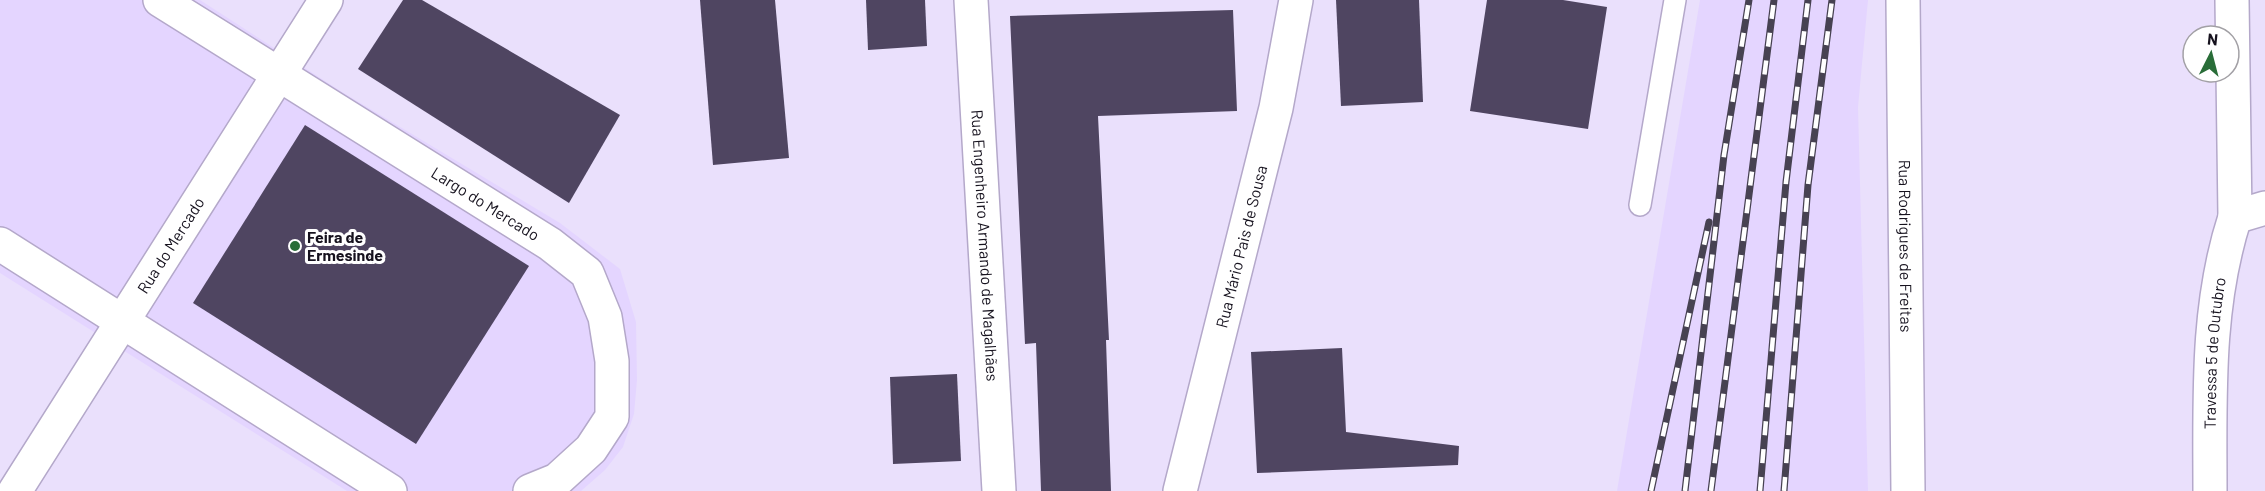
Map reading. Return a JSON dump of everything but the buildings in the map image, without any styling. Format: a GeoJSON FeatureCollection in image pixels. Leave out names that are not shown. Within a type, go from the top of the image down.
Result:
{"type":"FeatureCollection","features":[{"type":"Feature","properties":{"kind":"street","name":"Largo do Mercado"},"geometry":{"type":"LineString","coordinates":[[160,0],[550,244],[587,273],[605,317],[612,361],[612,417],[591,449],[557,480],[530,491]]}},
{"type":"Feature","properties":{"kind":"street","name":"Rua do Mercado"},"geometry":{"type":"LineString","coordinates":[[15,491],[326,0]]}},
{"type":"Feature","properties":{"kind":"street","name":"Rua Engenheiro Armando de Magalhães"},"geometry":{"type":"LineString","coordinates":[[971,0],[999,491]]}},
{"type":"Feature","properties":{"kind":"street","name":"Rua Mário Pais de Sousa"},"geometry":{"type":"LineString","coordinates":[[1180,491],[1276,108],[1296,0]]}},
{"type":"Feature","properties":{"kind":"street","name":"Rua Rodrigues de Freitas"},"geometry":{"type":"LineString","coordinates":[[1903,0],[1908,491]]}},
{"type":"Feature","properties":{"kind":"street","name":"Travessa 5 de Outubro"},"geometry":{"type":"LineString","coordinates":[[2210,491],[2211,337],[2223,256],[2250,213],[2232,0]]}},
{"type":"Feature","properties":{"kind":"street"},"geometry":{"type":"LineString","coordinates":[[0,244],[390,491]]}},
{"type":"Feature","properties":{"kind":"lane"},"geometry":{"type":"LineString","coordinates":[[1640,205],[1675,0]]}},
{"type":"Feature","properties":{"kind":"shaded area","name":"Feira de Ermesinde"},"geometry":{"type":"Polygon","coordinates":[[[0,0],[200,0],[342,92],[560,223],[620,269],[636,322],[637,380],[634,414],[623,447],[605,470],[581,491],[347,491],[0,273],[0,0]]]}},
{"type":"Feature","properties":{"kind":"shaded area"},"geometry":{"type":"Polygon","coordinates":[[[1700,0],[1868,0],[1858,107],[1868,491],[1617,491],[1700,0]]]}},
{"type":"Feature","properties":{"kind":"railway"},"geometry":{"type":"LineString","coordinates":[[1685,491],[1724,155],[1749,0]]}},
{"type":"Feature","properties":{"kind":"railway"},"geometry":{"type":"LineString","coordinates":[[1711,491],[1774,0]]}},
{"type":"Feature","properties":{"kind":"railway"},"geometry":{"type":"LineString","coordinates":[[1760,491],[1786,182],[1808,0]]}},
{"type":"Feature","properties":{"kind":"railway"},"geometry":{"type":"LineString","coordinates":[[1784,491],[1808,185],[1832,0]]}},
{"type":"Feature","properties":{"kind":"railway"},"geometry":{"type":"LineString","coordinates":[[1651,491],[1709,222]]}},
{"type":"Feature","properties":{"kind":"place","name":"Feira de Ermesinde"},"geometry":{"type":"Point","coordinates":[295,246]}}]}
